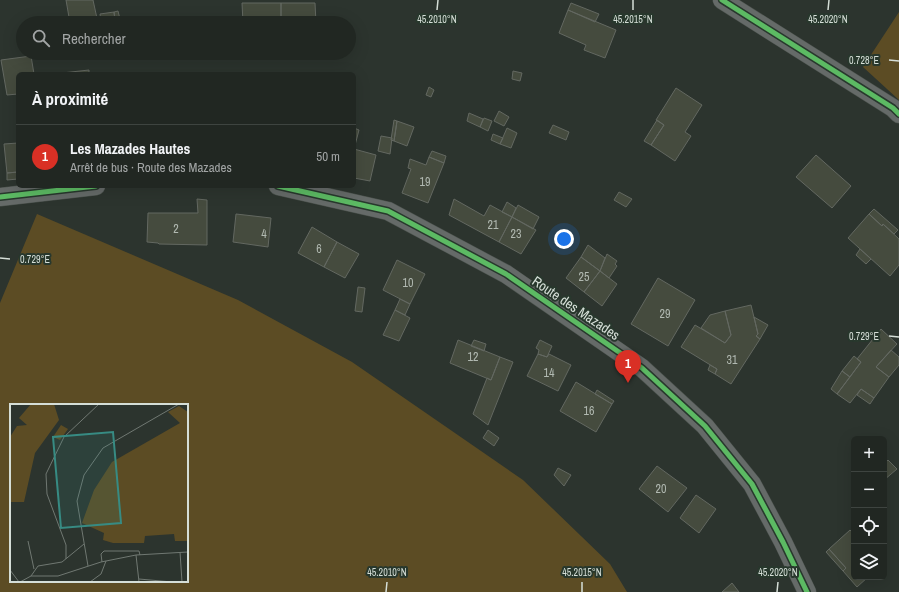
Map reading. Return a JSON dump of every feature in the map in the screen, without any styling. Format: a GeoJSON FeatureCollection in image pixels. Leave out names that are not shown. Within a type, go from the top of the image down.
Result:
{"type":"FeatureCollection","features":[{"type":"Feature","properties":{"kind":"street"},"geometry":{"type":"LineString","coordinates":[[722,0],[893,108],[899,114]]}},
{"type":"Feature","properties":{"kind":"street"},"geometry":{"type":"LineString","coordinates":[[0,197],[79,188]]}},
{"type":"Feature","properties":{"kind":"street","name":"Route des Mazades"},"geometry":{"type":"LineString","coordinates":[[286,188],[388,212],[506,274],[642,368],[705,426],[752,484],[783,542],[807,592]]}},
{"type":"Feature","properties":{"kind":"shaded area"},"geometry":{"type":"Polygon","coordinates":[[[899,12],[899,100],[863,67],[899,12]]]}},
{"type":"Feature","properties":{"kind":"shaded area"},"geometry":{"type":"Polygon","coordinates":[[[37,214],[238,300],[352,362],[523,480],[610,564],[627,592],[0,592],[0,303],[37,214]]]}},
{"type":"Feature","properties":{"kind":"building"},"geometry":{"type":"Polygon","coordinates":[[[66,0],[93,0],[96,16],[69,16],[66,0]]]}},
{"type":"Feature","properties":{"kind":"building"},"geometry":{"type":"Polygon","coordinates":[[[242,3],[281,3],[281,16],[243,16],[242,3]]]}},
{"type":"Feature","properties":{"kind":"building"},"geometry":{"type":"Polygon","coordinates":[[[281,3],[315,3],[316,16],[281,16],[281,3]]]}},
{"type":"Feature","properties":{"kind":"building"},"geometry":{"type":"Polygon","coordinates":[[[571,3],[599,14],[595,22],[568,10],[571,3]]]}},
{"type":"Feature","properties":{"kind":"building"},"geometry":{"type":"Polygon","coordinates":[[[568,10],[616,30],[605,58],[584,50],[586,45],[559,33],[568,10]]]}},
{"type":"Feature","properties":{"kind":"building"},"geometry":{"type":"Polygon","coordinates":[[[118,11],[119,16],[114,16],[114,12],[118,11]]]}},
{"type":"Feature","properties":{"kind":"building"},"geometry":{"type":"Polygon","coordinates":[[[114,12],[114,16],[100,16],[100,14],[114,12]]]}},
{"type":"Feature","properties":{"kind":"building"},"geometry":{"type":"Polygon","coordinates":[[[16,58],[16,60],[32,60],[34,72],[16,72],[16,94],[7,95],[1,60],[16,58]]]}},
{"type":"Feature","properties":{"kind":"building"},"geometry":{"type":"Polygon","coordinates":[[[89,70],[89,72],[71,72],[89,70]]]}},
{"type":"Feature","properties":{"kind":"building"},"geometry":{"type":"Polygon","coordinates":[[[513,71],[522,73],[520,81],[512,79],[513,71]]]}},
{"type":"Feature","properties":{"kind":"building"},"geometry":{"type":"Polygon","coordinates":[[[429,87],[434,90],[431,97],[426,95],[429,87]]]}},
{"type":"Feature","properties":{"kind":"building"},"geometry":{"type":"Polygon","coordinates":[[[676,88],[702,105],[685,132],[691,136],[675,161],[651,145],[664,125],[656,120],[676,88]]]}},
{"type":"Feature","properties":{"kind":"building"},"geometry":{"type":"Polygon","coordinates":[[[499,111],[509,117],[504,126],[494,121],[499,111]]]}},
{"type":"Feature","properties":{"kind":"building"},"geometry":{"type":"Polygon","coordinates":[[[469,113],[483,119],[480,127],[467,121],[469,113]]]}},
{"type":"Feature","properties":{"kind":"building"},"geometry":{"type":"Polygon","coordinates":[[[484,118],[492,121],[488,131],[480,127],[484,118]]]}},
{"type":"Feature","properties":{"kind":"building"},"geometry":{"type":"Polygon","coordinates":[[[394,120],[397,121],[394,141],[391,140],[394,120]]]}},
{"type":"Feature","properties":{"kind":"building"},"geometry":{"type":"Polygon","coordinates":[[[657,120],[664,125],[651,145],[644,141],[657,120]]]}},
{"type":"Feature","properties":{"kind":"building"},"geometry":{"type":"Polygon","coordinates":[[[397,121],[414,127],[407,146],[394,141],[397,121]]]}},
{"type":"Feature","properties":{"kind":"building"},"geometry":{"type":"Polygon","coordinates":[[[553,125],[569,132],[566,140],[549,133],[553,125]]]}},
{"type":"Feature","properties":{"kind":"building"},"geometry":{"type":"Polygon","coordinates":[[[507,128],[517,133],[511,148],[500,144],[507,128]]]}},
{"type":"Feature","properties":{"kind":"building"},"geometry":{"type":"Polygon","coordinates":[[[356,129],[359,130],[356,141],[356,129]]]}},
{"type":"Feature","properties":{"kind":"building"},"geometry":{"type":"Polygon","coordinates":[[[493,134],[503,138],[500,144],[491,140],[493,134]]]}},
{"type":"Feature","properties":{"kind":"building"},"geometry":{"type":"Polygon","coordinates":[[[381,136],[392,138],[390,154],[378,151],[381,136]]]}},
{"type":"Feature","properties":{"kind":"building"},"geometry":{"type":"Polygon","coordinates":[[[16,143],[16,172],[7,173],[4,144],[16,143]]]}},
{"type":"Feature","properties":{"kind":"building"},"geometry":{"type":"Polygon","coordinates":[[[356,150],[376,155],[370,181],[356,178],[356,150]]]}},
{"type":"Feature","properties":{"kind":"building"},"geometry":{"type":"Polygon","coordinates":[[[432,151],[446,156],[444,163],[429,157],[432,151]]]}},
{"type":"Feature","properties":{"kind":"building"},"geometry":{"type":"Polygon","coordinates":[[[816,155],[851,186],[832,208],[796,177],[816,155]]]}},
{"type":"Feature","properties":{"kind":"building"},"geometry":{"type":"Polygon","coordinates":[[[429,157],[444,163],[428,203],[402,193],[411,169],[408,168],[410,159],[426,165],[429,157]]]}},
{"type":"Feature","properties":{"kind":"building"},"geometry":{"type":"Polygon","coordinates":[[[16,172],[16,179],[7,180],[7,173],[16,172]]]}},
{"type":"Feature","properties":{"kind":"building"},"geometry":{"type":"Polygon","coordinates":[[[619,192],[632,199],[626,207],[614,200],[619,192]]]}},
{"type":"Feature","properties":{"kind":"building"},"geometry":{"type":"Polygon","coordinates":[[[197,199],[207,200],[207,245],[159,244],[147,242],[148,213],[198,213],[197,199]]]}},
{"type":"Feature","properties":{"kind":"building"},"geometry":{"type":"Polygon","coordinates":[[[454,199],[484,216],[490,205],[512,217],[499,242],[449,215],[454,199]]]}},
{"type":"Feature","properties":{"kind":"building"},"geometry":{"type":"Polygon","coordinates":[[[507,202],[516,208],[512,217],[502,212],[507,202]]]}},
{"type":"Feature","properties":{"kind":"building"},"geometry":{"type":"Polygon","coordinates":[[[518,205],[539,217],[533,229],[512,217],[518,205]]]}},
{"type":"Feature","properties":{"kind":"building"},"geometry":{"type":"Polygon","coordinates":[[[874,209],[898,230],[894,234],[883,224],[882,226],[869,214],[874,209]]]}},
{"type":"Feature","properties":{"kind":"building"},"geometry":{"type":"Polygon","coordinates":[[[236,214],[271,218],[268,247],[233,242],[236,214]]]}},
{"type":"Feature","properties":{"kind":"building"},"geometry":{"type":"Polygon","coordinates":[[[869,214],[882,226],[883,224],[899,239],[899,265],[890,276],[848,238],[869,214]]]}},
{"type":"Feature","properties":{"kind":"building"},"geometry":{"type":"Polygon","coordinates":[[[512,217],[536,230],[521,254],[499,242],[512,217]]]}},
{"type":"Feature","properties":{"kind":"building"},"geometry":{"type":"Polygon","coordinates":[[[312,227],[337,242],[324,267],[298,253],[312,227]]]}},
{"type":"Feature","properties":{"kind":"building"},"geometry":{"type":"Polygon","coordinates":[[[337,242],[359,254],[345,278],[324,267],[337,242]]]}},
{"type":"Feature","properties":{"kind":"building"},"geometry":{"type":"Polygon","coordinates":[[[588,245],[605,258],[600,271],[581,257],[588,245]]]}},
{"type":"Feature","properties":{"kind":"building"},"geometry":{"type":"Polygon","coordinates":[[[860,249],[871,259],[866,264],[856,255],[860,249]]]}},
{"type":"Feature","properties":{"kind":"building"},"geometry":{"type":"Polygon","coordinates":[[[607,254],[617,261],[615,264],[617,266],[609,278],[600,271],[607,254]]]}},
{"type":"Feature","properties":{"kind":"building"},"geometry":{"type":"Polygon","coordinates":[[[581,257],[600,271],[584,292],[566,278],[581,257]]]}},
{"type":"Feature","properties":{"kind":"building"},"geometry":{"type":"Polygon","coordinates":[[[397,260],[425,274],[410,304],[383,290],[397,260]]]}},
{"type":"Feature","properties":{"kind":"building"},"geometry":{"type":"Polygon","coordinates":[[[600,271],[617,284],[602,306],[584,292],[600,271]]]}},
{"type":"Feature","properties":{"kind":"building"},"geometry":{"type":"Polygon","coordinates":[[[658,278],[695,300],[668,346],[631,324],[658,278]]]}},
{"type":"Feature","properties":{"kind":"building"},"geometry":{"type":"Polygon","coordinates":[[[358,287],[365,288],[362,312],[355,311],[358,287]]]}},
{"type":"Feature","properties":{"kind":"building"},"geometry":{"type":"Polygon","coordinates":[[[400,299],[410,304],[405,315],[395,310],[400,299]]]}},
{"type":"Feature","properties":{"kind":"building"},"geometry":{"type":"Polygon","coordinates":[[[751,305],[758,334],[756,336],[760,339],[731,384],[715,374],[717,369],[681,347],[695,325],[725,343],[731,335],[725,311],[751,305]]]}},
{"type":"Feature","properties":{"kind":"building"},"geometry":{"type":"Polygon","coordinates":[[[395,310],[410,318],[399,341],[383,335],[395,310]]]}},
{"type":"Feature","properties":{"kind":"building"},"geometry":{"type":"Polygon","coordinates":[[[725,311],[731,335],[725,343],[701,328],[710,315],[725,311]]]}},
{"type":"Feature","properties":{"kind":"building"},"geometry":{"type":"Polygon","coordinates":[[[754,317],[768,325],[760,339],[756,336],[758,334],[754,317]]]}},
{"type":"Feature","properties":{"kind":"building"},"geometry":{"type":"Polygon","coordinates":[[[881,329],[897,344],[876,367],[889,377],[874,398],[861,389],[850,403],[837,394],[861,362],[857,359],[881,329]]]}},
{"type":"Feature","properties":{"kind":"building"},"geometry":{"type":"Polygon","coordinates":[[[458,340],[500,357],[491,380],[450,363],[458,340]]]}},
{"type":"Feature","properties":{"kind":"building"},"geometry":{"type":"Polygon","coordinates":[[[474,340],[486,344],[484,351],[471,346],[474,340]]]}},
{"type":"Feature","properties":{"kind":"building"},"geometry":{"type":"Polygon","coordinates":[[[540,340],[552,346],[547,357],[538,354],[539,350],[536,348],[540,340]]]}},
{"type":"Feature","properties":{"kind":"building"},"geometry":{"type":"Polygon","coordinates":[[[891,350],[899,357],[899,365],[889,377],[876,367],[891,350]]]}},
{"type":"Feature","properties":{"kind":"building"},"geometry":{"type":"Polygon","coordinates":[[[538,354],[547,357],[549,354],[571,365],[558,391],[527,376],[538,354]]]}},
{"type":"Feature","properties":{"kind":"building"},"geometry":{"type":"Polygon","coordinates":[[[854,356],[861,362],[850,377],[842,371],[854,356]]]}},
{"type":"Feature","properties":{"kind":"building"},"geometry":{"type":"Polygon","coordinates":[[[500,357],[513,362],[488,425],[473,414],[487,378],[491,380],[500,357]]]}},
{"type":"Feature","properties":{"kind":"building"},"geometry":{"type":"Polygon","coordinates":[[[710,365],[717,369],[715,374],[708,370],[710,365]]]}},
{"type":"Feature","properties":{"kind":"building"},"geometry":{"type":"Polygon","coordinates":[[[842,371],[850,377],[837,394],[831,389],[842,371]]]}},
{"type":"Feature","properties":{"kind":"building"},"geometry":{"type":"Polygon","coordinates":[[[576,382],[612,404],[596,432],[560,411],[576,382]]]}},
{"type":"Feature","properties":{"kind":"building"},"geometry":{"type":"Polygon","coordinates":[[[861,389],[874,398],[870,404],[857,395],[861,389]]]}},
{"type":"Feature","properties":{"kind":"building"},"geometry":{"type":"Polygon","coordinates":[[[597,390],[614,401],[612,404],[595,394],[597,390]]]}},
{"type":"Feature","properties":{"kind":"building"},"geometry":{"type":"Polygon","coordinates":[[[488,430],[499,438],[494,446],[483,438],[488,430]]]}},
{"type":"Feature","properties":{"kind":"building"},"geometry":{"type":"Polygon","coordinates":[[[888,460],[897,469],[887,477],[887,472],[888,460]]]}},
{"type":"Feature","properties":{"kind":"building"},"geometry":{"type":"Polygon","coordinates":[[[657,466],[687,488],[668,512],[639,489],[657,466]]]}},
{"type":"Feature","properties":{"kind":"building"},"geometry":{"type":"Polygon","coordinates":[[[558,468],[571,475],[564,486],[554,475],[558,468]]]}},
{"type":"Feature","properties":{"kind":"building"},"geometry":{"type":"Polygon","coordinates":[[[696,495],[716,509],[699,533],[680,518],[696,495]]]}},
{"type":"Feature","properties":{"kind":"building"},"geometry":{"type":"Polygon","coordinates":[[[850,530],[851,580],[865,580],[857,587],[843,571],[846,568],[829,549],[850,530]]]}},
{"type":"Feature","properties":{"kind":"building"},"geometry":{"type":"Polygon","coordinates":[[[829,549],[846,568],[843,571],[826,552],[829,549]]]}},
{"type":"Feature","properties":{"kind":"building"},"geometry":{"type":"Polygon","coordinates":[[[732,583],[739,592],[722,592],[732,583]]]}},
{"type":"Feature","properties":{"kind":"cycle path"},"geometry":{"type":"LineString","coordinates":[[722,0],[893,108],[899,114]]}},
{"type":"Feature","properties":{"kind":"cycle path"},"geometry":{"type":"LineString","coordinates":[[0,197],[79,188]]}},
{"type":"Feature","properties":{"kind":"cycle path"},"geometry":{"type":"LineString","coordinates":[[287,188],[388,211],[506,274],[642,368],[705,426],[752,484],[783,542],[807,592]]}},
{"type":"Feature","properties":{"kind":"place","name":"Les Mazades Hautes"},"geometry":{"type":"Point","coordinates":[628,383]}}]}
